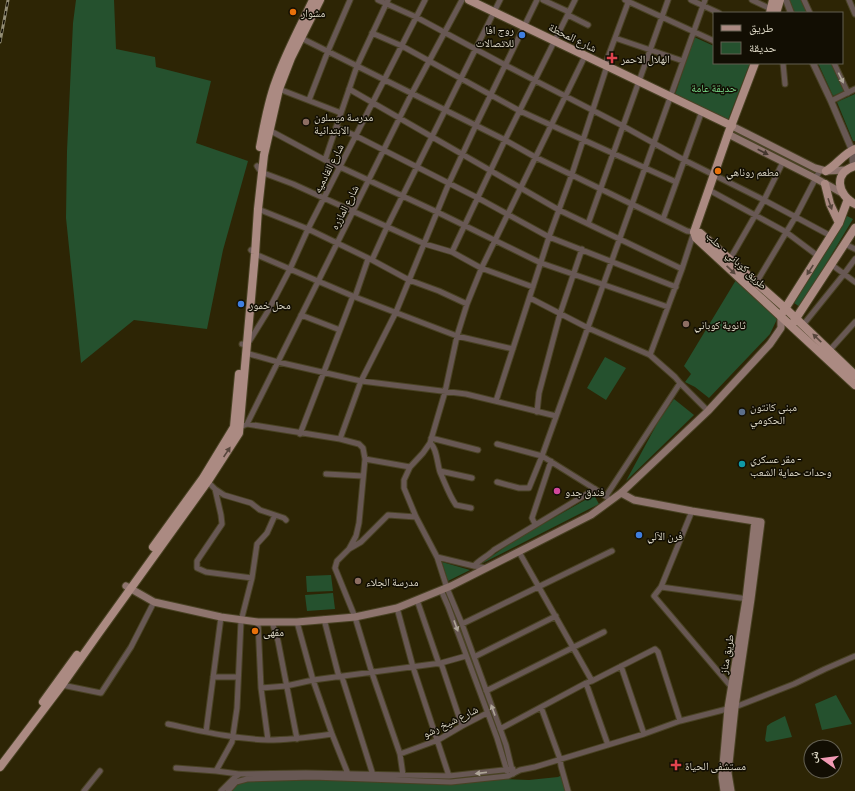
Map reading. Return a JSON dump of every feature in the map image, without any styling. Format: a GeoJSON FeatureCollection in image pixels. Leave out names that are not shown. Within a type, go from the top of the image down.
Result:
{"type":"FeatureCollection","features":[{"type":"Feature","properties":{"kind":"main road"},"geometry":{"type":"LineString","coordinates":[[0,762],[128,588],[205,480],[240,426],[263,131],[275,83],[285,57],[313,0]]}},
{"type":"Feature","properties":{"kind":"main road"},"geometry":{"type":"LineString","coordinates":[[253,252],[258,209],[259,169],[279,89],[301,38],[320,0]]}},
{"type":"Feature","properties":{"kind":"main road","name":"شارع المحطة"},"geometry":{"type":"LineString","coordinates":[[469,0],[732,126]]}},
{"type":"Feature","properties":{"kind":"main road"},"geometry":{"type":"LineString","coordinates":[[772,12],[773,0]]}},
{"type":"Feature","properties":{"kind":"main road"},"geometry":{"type":"LineString","coordinates":[[772,12],[780,0]]}},
{"type":"Feature","properties":{"kind":"main road"},"geometry":{"type":"LineString","coordinates":[[694,232],[728,134],[755,64]]}},
{"type":"Feature","properties":{"kind":"main road"},"geometry":{"type":"LineString","coordinates":[[732,126],[823,171],[845,170],[854,165]]}},
{"type":"Feature","properties":{"kind":"main road"},"geometry":{"type":"LineString","coordinates":[[728,134],[815,178],[855,204]]}},
{"type":"Feature","properties":{"kind":"main road"},"geometry":{"type":"LineString","coordinates":[[823,171],[833,166],[846,154],[853,150]]}},
{"type":"Feature","properties":{"kind":"main road"},"geometry":{"type":"LineString","coordinates":[[128,588],[154,602],[241,621],[297,622],[355,617],[396,608],[444,589],[591,515],[608,498],[621,493],[708,411],[770,344],[781,328],[783,312],[839,223],[846,197],[840,185],[840,180],[845,170]]}},
{"type":"Feature","properties":{"kind":"main road"},"geometry":{"type":"LineString","coordinates":[[825,184],[830,204],[839,223]]}},
{"type":"Feature","properties":{"kind":"main road"},"geometry":{"type":"LineString","coordinates":[[781,328],[794,322],[855,228]]}},
{"type":"Feature","properties":{"kind":"main road","name":"طريق كوباني - حلب"},"geometry":{"type":"LineString","coordinates":[[783,312],[756,283],[730,259],[700,233],[694,232],[696,238],[794,322],[855,384]]}},
{"type":"Feature","properties":{"kind":"main road","name":"طريق كوباني - حلب"},"geometry":{"type":"LineString","coordinates":[[794,322],[803,325],[829,351],[854,372]]}},
{"type":"Feature","properties":{"kind":"main road"},"geometry":{"type":"LineString","coordinates":[[621,493],[634,500],[692,511]]}},
{"type":"Feature","properties":{"kind":"main road","name":"طريق مناز"},"geometry":{"type":"LineString","coordinates":[[692,511],[758,522],[749,599],[734,690],[722,778],[724,791]]}},
{"type":"Feature","properties":{"kind":"main road"},"geometry":{"type":"LineString","coordinates":[[0,767],[62,685],[128,588]]}},
{"type":"Feature","properties":{"kind":"main road","name":"طريق مناز"},"geometry":{"type":"LineString","coordinates":[[731,791],[728,773],[732,707]]}},
{"type":"Feature","properties":{"kind":"street"},"geometry":{"type":"LineString","coordinates":[[309,100],[350,0]]}},
{"type":"Feature","properties":{"kind":"street"},"geometry":{"type":"LineString","coordinates":[[378,0],[386,2],[416,17],[476,50],[623,126],[684,160],[796,216],[831,236]]}},
{"type":"Feature","properties":{"kind":"street","name":"شارع القادميه"},"geometry":{"type":"LineString","coordinates":[[245,347],[268,311],[290,269],[340,166],[425,0]]}},
{"type":"Feature","properties":{"kind":"street","name":"شارع المازره"},"geometry":{"type":"LineString","coordinates":[[240,426],[278,362],[412,93],[462,0]]}},
{"type":"Feature","properties":{"kind":"street"},"geometry":{"type":"LineString","coordinates":[[300,434],[340,330],[370,260],[500,0]]}},
{"type":"Feature","properties":{"kind":"street"},"geometry":{"type":"LineString","coordinates":[[340,439],[361,381],[396,312],[449,183],[536,0]]}},
{"type":"Feature","properties":{"kind":"street"},"geometry":{"type":"LineString","coordinates":[[543,0],[588,25]]}},
{"type":"Feature","properties":{"kind":"street"},"geometry":{"type":"LineString","coordinates":[[452,252],[505,140],[536,81],[575,0]]}},
{"type":"Feature","properties":{"kind":"street"},"geometry":{"type":"LineString","coordinates":[[588,224],[668,0]]}},
{"type":"Feature","properties":{"kind":"street"},"geometry":{"type":"LineString","coordinates":[[691,0],[704,3],[718,12]]}},
{"type":"Feature","properties":{"kind":"street"},"geometry":{"type":"LineString","coordinates":[[752,0],[772,12]]}},
{"type":"Feature","properties":{"kind":"street"},"geometry":{"type":"LineString","coordinates":[[786,0],[791,12]]}},
{"type":"Feature","properties":{"kind":"street"},"geometry":{"type":"LineString","coordinates":[[804,0],[810,12]]}},
{"type":"Feature","properties":{"kind":"street"},"geometry":{"type":"LineString","coordinates":[[848,0],[855,14]]}},
{"type":"Feature","properties":{"kind":"street"},"geometry":{"type":"LineString","coordinates":[[496,401],[549,237],[584,140],[627,1],[713,41]]}},
{"type":"Feature","properties":{"kind":"street"},"geometry":{"type":"LineString","coordinates":[[325,160],[357,66],[386,2]]}},
{"type":"Feature","properties":{"kind":"street"},"geometry":{"type":"LineString","coordinates":[[497,482],[519,488],[529,488],[542,456],[704,3]]}},
{"type":"Feature","properties":{"kind":"street"},"geometry":{"type":"LineString","coordinates":[[372,32],[402,46],[520,111],[676,182]]}},
{"type":"Feature","properties":{"kind":"street"},"geometry":{"type":"LineString","coordinates":[[301,38],[476,125],[535,157],[687,231],[694,232],[676,287],[650,355]]}},
{"type":"Feature","properties":{"kind":"street"},"geometry":{"type":"LineString","coordinates":[[615,38],[683,61]]}},
{"type":"Feature","properties":{"kind":"street"},"geometry":{"type":"LineString","coordinates":[[510,772],[451,612],[437,557],[416,517],[404,488],[404,480],[410,467],[423,453],[430,440],[445,392],[457,336],[467,304],[481,268],[585,56]]}},
{"type":"Feature","properties":{"kind":"street"},"geometry":{"type":"LineString","coordinates":[[783,64],[784,84]]}},
{"type":"Feature","properties":{"kind":"street"},"geometry":{"type":"LineString","coordinates":[[813,64],[853,150],[854,165]]}},
{"type":"Feature","properties":{"kind":"street"},"geometry":{"type":"LineString","coordinates":[[834,64],[848,93]]}},
{"type":"Feature","properties":{"kind":"street"},"geometry":{"type":"LineString","coordinates":[[279,89],[341,113]]}},
{"type":"Feature","properties":{"kind":"street"},"geometry":{"type":"LineString","coordinates":[[349,89],[559,210],[682,269]]}},
{"type":"Feature","properties":{"kind":"street"},"geometry":{"type":"LineString","coordinates":[[831,101],[855,89]]}},
{"type":"Feature","properties":{"kind":"street"},"geometry":{"type":"LineString","coordinates":[[663,219],[702,111]]}},
{"type":"Feature","properties":{"kind":"street"},"geometry":{"type":"LineString","coordinates":[[336,127],[449,183],[549,237],[582,248],[676,287]]}},
{"type":"Feature","properties":{"kind":"street"},"geometry":{"type":"LineString","coordinates":[[269,130],[325,160],[438,212],[541,262],[668,308]]}},
{"type":"Feature","properties":{"kind":"street"},"geometry":{"type":"LineString","coordinates":[[730,259],[764,200],[783,162]]}},
{"type":"Feature","properties":{"kind":"street"},"geometry":{"type":"LineString","coordinates":[[259,169],[425,244],[452,252],[481,268],[533,287]]}},
{"type":"Feature","properties":{"kind":"street"},"geometry":{"type":"LineString","coordinates":[[756,283],[796,216],[815,178],[823,171]]}},
{"type":"Feature","properties":{"kind":"street"},"geometry":{"type":"LineString","coordinates":[[709,190],[786,232],[818,256]]}},
{"type":"Feature","properties":{"kind":"street"},"geometry":{"type":"LineString","coordinates":[[258,209],[308,230],[409,280],[439,291],[467,304]]}},
{"type":"Feature","properties":{"kind":"street"},"geometry":{"type":"LineString","coordinates":[[845,244],[855,249]]}},
{"type":"Feature","properties":{"kind":"street"},"geometry":{"type":"LineString","coordinates":[[537,412],[539,393],[560,314],[582,248]]}},
{"type":"Feature","properties":{"kind":"street"},"geometry":{"type":"LineString","coordinates":[[253,252],[354,297],[457,336],[514,349]]}},
{"type":"Feature","properties":{"kind":"street"},"geometry":{"type":"LineString","coordinates":[[803,325],[855,259]]}},
{"type":"Feature","properties":{"kind":"street"},"geometry":{"type":"LineString","coordinates":[[832,265],[855,282]]}},
{"type":"Feature","properties":{"kind":"street"},"geometry":{"type":"LineString","coordinates":[[530,298],[588,328],[650,355],[675,377],[708,411]]}},
{"type":"Feature","properties":{"kind":"street"},"geometry":{"type":"LineString","coordinates":[[301,316],[340,330]]}},
{"type":"Feature","properties":{"kind":"street"},"geometry":{"type":"LineString","coordinates":[[829,351],[855,322]]}},
{"type":"Feature","properties":{"kind":"street"},"geometry":{"type":"LineString","coordinates":[[245,347],[278,362],[361,381],[466,394],[556,416]]}},
{"type":"Feature","properties":{"kind":"street"},"geometry":{"type":"LineString","coordinates":[[497,444],[542,456],[595,488],[608,498],[680,383]]}},
{"type":"Feature","properties":{"kind":"street"},"geometry":{"type":"LineString","coordinates":[[240,426],[340,439],[359,444],[363,448],[365,459],[359,523],[356,536],[349,549]]}},
{"type":"Feature","properties":{"kind":"street"},"geometry":{"type":"LineString","coordinates":[[430,440],[478,450]]}},
{"type":"Feature","properties":{"kind":"street"},"geometry":{"type":"LineString","coordinates":[[430,440],[440,471],[456,505],[471,508]]}},
{"type":"Feature","properties":{"kind":"street"},"geometry":{"type":"LineString","coordinates":[[365,459],[410,467]]}},
{"type":"Feature","properties":{"kind":"street"},"geometry":{"type":"LineString","coordinates":[[535,524],[532,518],[551,461]]}},
{"type":"Feature","properties":{"kind":"street"},"geometry":{"type":"LineString","coordinates":[[440,471],[472,478]]}},
{"type":"Feature","properties":{"kind":"street"},"geometry":{"type":"LineString","coordinates":[[326,474],[363,476]]}},
{"type":"Feature","properties":{"kind":"street"},"geometry":{"type":"LineString","coordinates":[[205,480],[224,495],[251,503],[260,510],[286,520]]}},
{"type":"Feature","properties":{"kind":"street"},"geometry":{"type":"LineString","coordinates":[[474,566],[494,550],[595,488]]}},
{"type":"Feature","properties":{"kind":"street"},"geometry":{"type":"LineString","coordinates":[[215,489],[222,524],[197,561],[197,568],[206,572],[252,578]]}},
{"type":"Feature","properties":{"kind":"street"},"geometry":{"type":"LineString","coordinates":[[692,511],[661,587],[654,596],[734,690]]}},
{"type":"Feature","properties":{"kind":"street"},"geometry":{"type":"LineString","coordinates":[[216,771],[234,737],[241,621],[252,578],[256,544],[267,533],[275,515]]}},
{"type":"Feature","properties":{"kind":"street"},"geometry":{"type":"LineString","coordinates":[[404,775],[400,754],[372,673],[355,617],[335,568],[337,561],[349,549],[361,542],[388,515],[416,517]]}},
{"type":"Feature","properties":{"kind":"street"},"geometry":{"type":"LineString","coordinates":[[462,624],[612,551]]}},
{"type":"Feature","properties":{"kind":"street"},"geometry":{"type":"LineString","coordinates":[[519,552],[592,681]]}},
{"type":"Feature","properties":{"kind":"street"},"geometry":{"type":"LineString","coordinates":[[437,557],[488,568]]}},
{"type":"Feature","properties":{"kind":"street"},"geometry":{"type":"LineString","coordinates":[[661,587],[749,599]]}},
{"type":"Feature","properties":{"kind":"street"},"geometry":{"type":"LineString","coordinates":[[444,589],[462,624],[506,744],[510,772]]}},
{"type":"Feature","properties":{"kind":"street"},"geometry":{"type":"LineString","coordinates":[[417,600],[462,726]]}},
{"type":"Feature","properties":{"kind":"street"},"geometry":{"type":"LineString","coordinates":[[62,685],[100,693],[131,647],[154,602]]}},
{"type":"Feature","properties":{"kind":"street"},"geometry":{"type":"LineString","coordinates":[[396,608],[413,667],[449,776]]}},
{"type":"Feature","properties":{"kind":"street"},"geometry":{"type":"LineString","coordinates":[[474,656],[556,616]]}},
{"type":"Feature","properties":{"kind":"street"},"geometry":{"type":"LineString","coordinates":[[206,732],[221,617]]}},
{"type":"Feature","properties":{"kind":"street"},"geometry":{"type":"LineString","coordinates":[[324,619],[373,775]]}},
{"type":"Feature","properties":{"kind":"street"},"geometry":{"type":"LineString","coordinates":[[258,622],[261,688],[268,740]]}},
{"type":"Feature","properties":{"kind":"street"},"geometry":{"type":"LineString","coordinates":[[272,622],[278,641],[298,739]]}},
{"type":"Feature","properties":{"kind":"street"},"geometry":{"type":"LineString","coordinates":[[297,622],[313,680],[348,774]]}},
{"type":"Feature","properties":{"kind":"street"},"geometry":{"type":"LineString","coordinates":[[486,691],[604,632]]}},
{"type":"Feature","properties":{"kind":"street"},"geometry":{"type":"LineString","coordinates":[[500,729],[586,683],[655,649],[658,652],[680,721]]}},
{"type":"Feature","properties":{"kind":"street"},"geometry":{"type":"LineString","coordinates":[[261,688],[286,686],[313,680],[440,664],[466,656]]}},
{"type":"Feature","properties":{"kind":"street"},"geometry":{"type":"LineString","coordinates":[[228,791],[236,782],[247,779],[312,777],[451,782],[520,770],[644,734],[680,721],[732,707],[794,684],[825,668],[855,656]]}},
{"type":"Feature","properties":{"kind":"street"},"geometry":{"type":"LineString","coordinates":[[621,666],[644,734]]}},
{"type":"Feature","properties":{"kind":"street"},"geometry":{"type":"LineString","coordinates":[[213,677],[238,677]]}},
{"type":"Feature","properties":{"kind":"street"},"geometry":{"type":"LineString","coordinates":[[586,683],[608,745]]}},
{"type":"Feature","properties":{"kind":"street"},"geometry":{"type":"LineString","coordinates":[[541,707],[560,759],[568,791]]}},
{"type":"Feature","properties":{"kind":"street","name":"شارع شيخ رشو"},"geometry":{"type":"LineString","coordinates":[[400,754],[438,740],[488,713]]}},
{"type":"Feature","properties":{"kind":"street"},"geometry":{"type":"LineString","coordinates":[[168,724],[234,737],[268,740],[298,739],[332,734]]}},
{"type":"Feature","properties":{"kind":"street"},"geometry":{"type":"LineString","coordinates":[[176,768],[240,774],[306,773],[449,776],[510,772]]}},
{"type":"Feature","properties":{"kind":"street"},"geometry":{"type":"LineString","coordinates":[[84,791],[100,771]]}},
{"type":"Feature","properties":{"kind":"street"},"geometry":{"type":"LineString","coordinates":[[221,791],[228,782],[240,774]]}},
{"type":"Feature","properties":{"kind":"green space"},"geometry":{"type":"Polygon","coordinates":[[[76,0],[114,0],[116,49],[155,57],[156,67],[211,81],[196,143],[248,161],[223,250],[207,329],[134,320],[81,363],[66,218],[67,151],[73,23],[76,0]]]}},
{"type":"Feature","properties":{"kind":"green space"},"geometry":{"type":"Polygon","coordinates":[[[789,0],[801,0],[807,12],[795,12],[789,0]]]}},
{"type":"Feature","properties":{"kind":"green space","name":"حديقة عامة"},"geometry":{"type":"Polygon","coordinates":[[[694,37],[713,46],[713,64],[750,64],[728,120],[675,95],[694,37]]]}},
{"type":"Feature","properties":{"kind":"green space"},"geometry":{"type":"Polygon","coordinates":[[[818,64],[831,64],[844,91],[833,96],[818,64]]]}},
{"type":"Feature","properties":{"kind":"green space"},"geometry":{"type":"Polygon","coordinates":[[[855,94],[855,141],[853,141],[837,102],[855,94]]]}},
{"type":"Feature","properties":{"kind":"green space"},"geometry":{"type":"Polygon","coordinates":[[[847,216],[853,219],[800,307],[794,303],[847,216]]]}},
{"type":"Feature","properties":{"kind":"green space"},"geometry":{"type":"Polygon","coordinates":[[[736,280],[778,317],[770,334],[709,398],[695,387],[685,382],[691,374],[684,366],[736,280]]]}},
{"type":"Feature","properties":{"kind":"green space"},"geometry":{"type":"Polygon","coordinates":[[[605,357],[626,368],[606,400],[587,388],[605,357]]]}},
{"type":"Feature","properties":{"kind":"green space"},"geometry":{"type":"Polygon","coordinates":[[[674,399],[694,415],[626,481],[658,422],[674,399]]]}},
{"type":"Feature","properties":{"kind":"green space"},"geometry":{"type":"Polygon","coordinates":[[[594,495],[599,504],[479,565],[520,537],[594,495]]]}},
{"type":"Feature","properties":{"kind":"green space"},"geometry":{"type":"Polygon","coordinates":[[[442,562],[470,570],[448,581],[442,562]]]}},
{"type":"Feature","properties":{"kind":"green space"},"geometry":{"type":"Polygon","coordinates":[[[331,575],[333,591],[307,592],[306,576],[331,575]]]}},
{"type":"Feature","properties":{"kind":"green space"},"geometry":{"type":"Polygon","coordinates":[[[333,593],[335,609],[307,611],[305,595],[333,593]]]}},
{"type":"Feature","properties":{"kind":"green space"},"geometry":{"type":"Polygon","coordinates":[[[836,695],[852,724],[822,730],[815,704],[836,695]]]}},
{"type":"Feature","properties":{"kind":"green space"},"geometry":{"type":"Polygon","coordinates":[[[785,716],[792,737],[767,742],[765,740],[767,726],[785,716]]]}},
{"type":"Feature","properties":{"kind":"green space"},"geometry":{"type":"Polygon","coordinates":[[[564,774],[570,791],[231,791],[238,782],[306,778],[451,784],[502,779],[529,780],[558,777],[564,774]]]}},
{"type":"Feature","properties":{"kind":"railway"},"geometry":{"type":"LineString","coordinates":[[0,42],[8,0]]}},
{"type":"Feature","properties":{"kind":"place","name":"مشوار"},"geometry":{"type":"Point","coordinates":[293,12]}},
{"type":"Feature","properties":{"kind":"place","name":"روج افا للاتصالات"},"geometry":{"type":"Point","coordinates":[522,35]}},
{"type":"Feature","properties":{"kind":"place","name":"الهلال الاحمر"},"geometry":{"type":"Point","coordinates":[612,58]}},
{"type":"Feature","properties":{"kind":"place","name":"مدرسة ميسلون الابتدائية"},"geometry":{"type":"Point","coordinates":[306,122]}},
{"type":"Feature","properties":{"kind":"place","name":"مطعم روناهي"},"geometry":{"type":"Point","coordinates":[718,171]}},
{"type":"Feature","properties":{"kind":"place","name":"محل خمور"},"geometry":{"type":"Point","coordinates":[241,304]}},
{"type":"Feature","properties":{"kind":"place","name":"ثانوية كوباني"},"geometry":{"type":"Point","coordinates":[686,324]}},
{"type":"Feature","properties":{"kind":"place","name":"مبنى كانتون الحكومي"},"geometry":{"type":"Point","coordinates":[742,412]}},
{"type":"Feature","properties":{"kind":"place","name":"مقر عسكري - وحدات حماية الشعب"},"geometry":{"type":"Point","coordinates":[742,464]}},
{"type":"Feature","properties":{"kind":"place","name":"فندق جدو"},"geometry":{"type":"Point","coordinates":[557,491]}},
{"type":"Feature","properties":{"kind":"place","name":"فرن الآلي"},"geometry":{"type":"Point","coordinates":[639,535]}},
{"type":"Feature","properties":{"kind":"place","name":"مدرسة الجلاء"},"geometry":{"type":"Point","coordinates":[358,581]}},
{"type":"Feature","properties":{"kind":"place","name":"مقهى"},"geometry":{"type":"Point","coordinates":[255,631]}},
{"type":"Feature","properties":{"kind":"place","name":"مستشفى الحياة"},"geometry":{"type":"Point","coordinates":[676,765]}}]}
